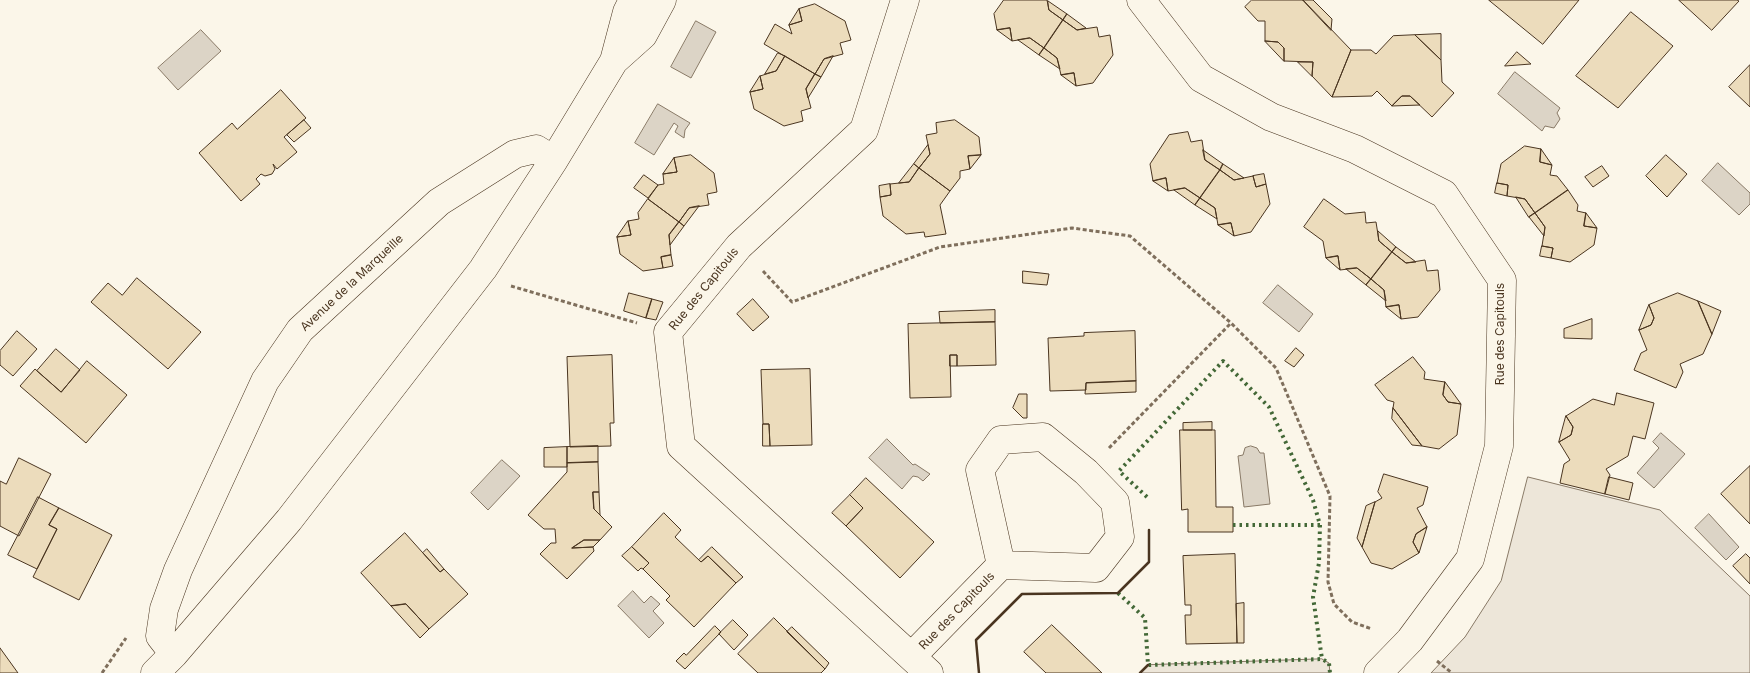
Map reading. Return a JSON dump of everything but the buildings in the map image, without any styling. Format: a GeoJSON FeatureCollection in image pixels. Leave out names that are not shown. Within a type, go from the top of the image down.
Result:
{"type":"FeatureCollection","features":[{"type":"Feature","properties":{"kind":"street"},"geometry":{"type":"LineString","coordinates":[[155,673],[174,654],[289,520],[483,269],[554,160],[614,61],[627,12],[633,0]]}},
{"type":"Feature","properties":{"kind":"street"},"geometry":{"type":"LineString","coordinates":[[614,61],[643,35],[662,0]]}},
{"type":"Feature","properties":{"kind":"street","name":"Rue des Capitouls"},"geometry":{"type":"LineString","coordinates":[[905,0],[864,130],[739,246],[668,332],[681,446],[921,665],[1001,565]]}},
{"type":"Feature","properties":{"kind":"street","name":"Rue des Capitouls"},"geometry":{"type":"LineString","coordinates":[[1141,0],[1201,78],[1271,117],[1355,149],[1444,194],[1502,280],[1499,446],[1470,559],[1410,640],[1378,673]]}},
{"type":"Feature","properties":{"kind":"street","name":"Avenue de la Marqueille"},"geometry":{"type":"LineString","coordinates":[[174,654],[160,636],[164,609],[178,570],[265,381],[300,330],[439,202],[515,154],[536,150],[554,160]]}},
{"type":"Feature","properties":{"kind":"street","name":"Rue des Capitouls"},"geometry":{"type":"LineString","coordinates":[[1043,437],[1086,472],[1115,502],[1120,537],[1096,568],[1001,565],[980,470],[1001,440],[1043,437]]}},
{"type":"Feature","properties":{"kind":"path"},"geometry":{"type":"LineString","coordinates":[[739,246],[792,302],[940,247],[1072,228],[1130,236],[1231,323],[1276,368],[1330,496],[1328,582],[1334,604],[1352,622],[1410,640]]}},
{"type":"Feature","properties":{"kind":"path"},"geometry":{"type":"LineString","coordinates":[[506,285],[668,332]]}},
{"type":"Feature","properties":{"kind":"path"},"geometry":{"type":"LineString","coordinates":[[1086,472],[1231,323]]}},
{"type":"Feature","properties":{"kind":"shaded area"},"geometry":{"type":"Polygon","coordinates":[[[696,21],[716,32],[691,78],[671,67],[696,21]]]}},
{"type":"Feature","properties":{"kind":"shaded area"},"geometry":{"type":"Polygon","coordinates":[[[201,30],[221,51],[178,90],[158,68],[201,30]]]}},
{"type":"Feature","properties":{"kind":"shaded area"},"geometry":{"type":"Polygon","coordinates":[[[1515,72],[1560,108],[1557,113],[1560,119],[1554,128],[1545,126],[1542,131],[1498,94],[1515,72]]]}},
{"type":"Feature","properties":{"kind":"shaded area"},"geometry":{"type":"Polygon","coordinates":[[[658,104],[690,123],[685,130],[684,138],[675,132],[678,126],[674,123],[654,155],[635,143],[658,104]]]}},
{"type":"Feature","properties":{"kind":"shaded area"},"geometry":{"type":"Polygon","coordinates":[[[1718,163],[1750,193],[1750,204],[1739,215],[1702,181],[1718,163]]]}},
{"type":"Feature","properties":{"kind":"shaded area"},"geometry":{"type":"Polygon","coordinates":[[[1278,285],[1313,314],[1299,332],[1263,303],[1278,285]]]}},
{"type":"Feature","properties":{"kind":"shaded area"},"geometry":{"type":"Polygon","coordinates":[[[1661,433],[1685,454],[1654,488],[1637,473],[1659,448],[1653,442],[1661,433]]]}},
{"type":"Feature","properties":{"kind":"shaded area"},"geometry":{"type":"Polygon","coordinates":[[[887,439],[913,465],[915,464],[930,474],[923,481],[913,476],[902,489],[869,458],[887,439]]]}},
{"type":"Feature","properties":{"kind":"shaded area"},"geometry":{"type":"Polygon","coordinates":[[[1251,446],[1257,448],[1260,453],[1264,453],[1270,504],[1244,507],[1238,456],[1243,455],[1245,448],[1251,446]]]}},
{"type":"Feature","properties":{"kind":"shaded area"},"geometry":{"type":"Polygon","coordinates":[[[502,460],[520,476],[488,510],[471,493],[502,460]]]}},
{"type":"Feature","properties":{"kind":"shaded area"},"geometry":{"type":"Polygon","coordinates":[[[1528,477],[1660,510],[1750,596],[1750,673],[1431,673],[1465,637],[1501,581],[1528,477]]]}},
{"type":"Feature","properties":{"kind":"shaded area"},"geometry":{"type":"Polygon","coordinates":[[[1709,514],[1739,547],[1726,560],[1695,528],[1709,514]]]}},
{"type":"Feature","properties":{"kind":"shaded area"},"geometry":{"type":"Polygon","coordinates":[[[633,591],[644,603],[651,596],[660,604],[653,611],[664,623],[649,638],[618,606],[633,591]]]}},
{"type":"Feature","properties":{"kind":"shaded area"},"geometry":{"type":"Polygon","coordinates":[[[1322,659],[1329,663],[1330,673],[1140,673],[1148,665],[1322,659]]]}},
{"type":"Feature","properties":{"kind":"hedge"},"geometry":{"type":"LineString","coordinates":[[1147,497],[1119,471],[1223,361],[1269,407],[1313,500],[1320,525],[1233,525]]}},
{"type":"Feature","properties":{"kind":"hedge"},"geometry":{"type":"LineString","coordinates":[[1320,525],[1319,563],[1313,597],[1322,659]]}},
{"type":"Feature","properties":{"kind":"hedge"},"geometry":{"type":"LineString","coordinates":[[1118,593],[1145,618],[1148,665],[1322,659],[1329,663],[1330,673]]}},
{"type":"Feature","properties":{"kind":"wall"},"geometry":{"type":"LineString","coordinates":[[979,673],[976,640],[1022,594],[1118,593],[1149,562],[1149,530]]}},
{"type":"Feature","properties":{"kind":"wall"},"geometry":{"type":"LineString","coordinates":[[1140,673],[1148,665]]}}]}
